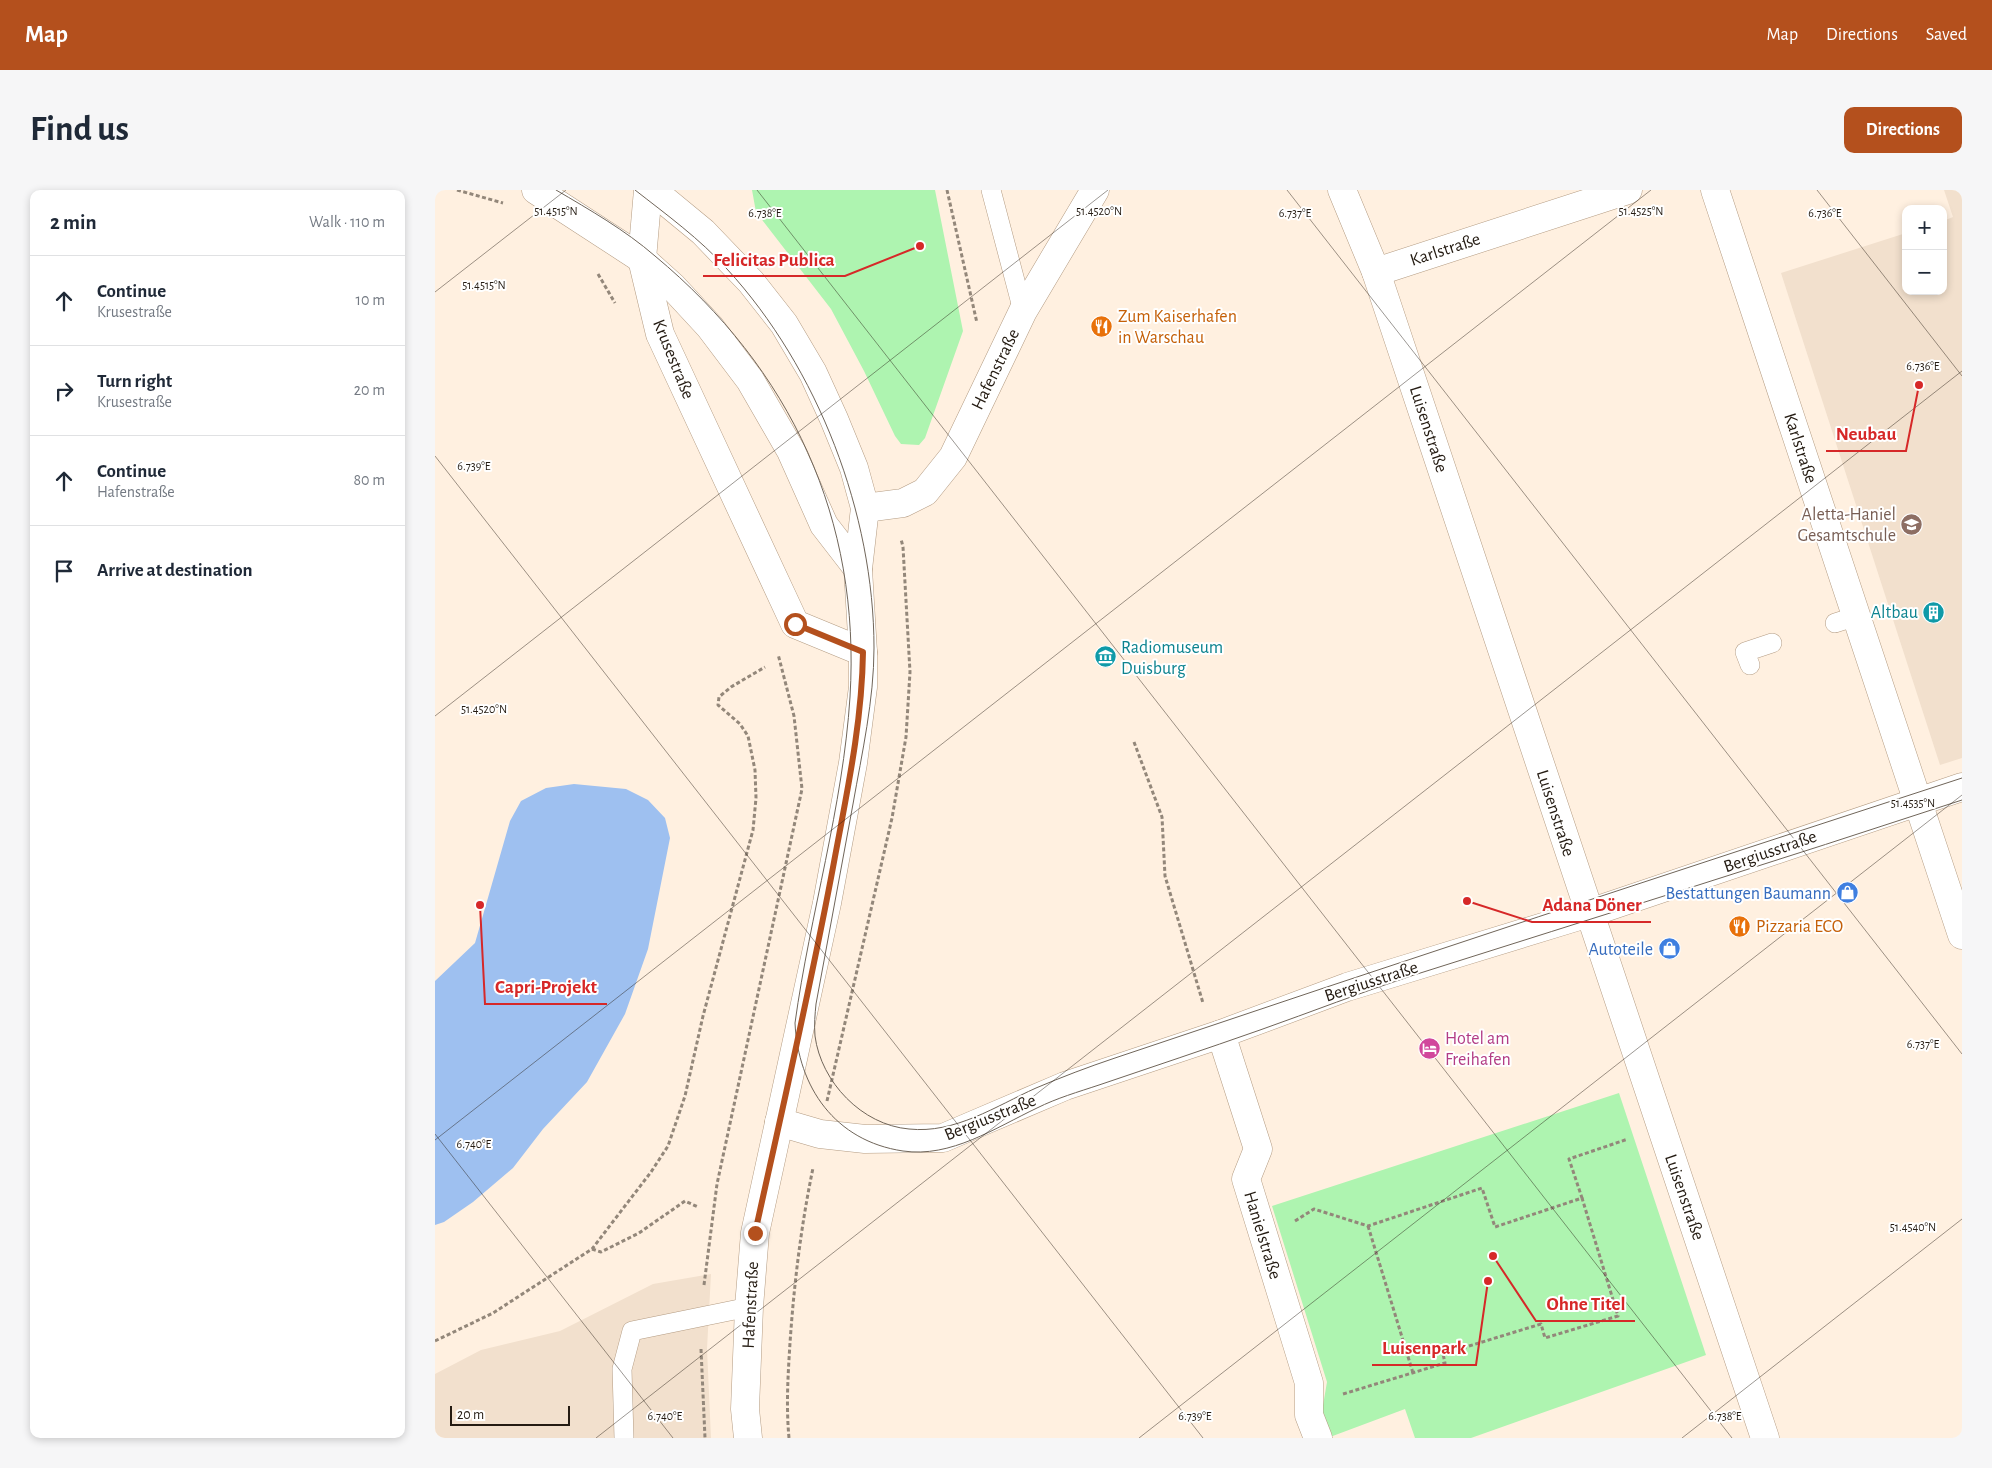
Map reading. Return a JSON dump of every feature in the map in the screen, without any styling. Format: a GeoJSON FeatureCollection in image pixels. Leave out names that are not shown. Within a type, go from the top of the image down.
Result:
{"type":"FeatureCollection","features":[{"type":"Feature","properties":{"kind":"street"},"geometry":{"type":"LineString","coordinates":[[536,190],[642,259],[650,190]]}},
{"type":"Feature","properties":{"kind":"street"},"geometry":{"type":"LineString","coordinates":[[650,190],[703,232],[751,282],[784,324],[813,373],[854,468],[865,508],[858,569],[863,652]]}},
{"type":"Feature","properties":{"kind":"street","name":"Hafenstraße"},"geometry":{"type":"LineString","coordinates":[[865,508],[903,503],[925,492],[953,457],[1023,311],[1095,190]]}},
{"type":"Feature","properties":{"kind":"street","name":"Luisenstraße"},"geometry":{"type":"LineString","coordinates":[[1342,190],[1376,272],[1765,1438]]}},
{"type":"Feature","properties":{"kind":"street","name":"Karlstraße"},"geometry":{"type":"LineString","coordinates":[[1376,272],[1627,190]]}},
{"type":"Feature","properties":{"kind":"street","name":"Karlstraße"},"geometry":{"type":"LineString","coordinates":[[1715,190],[1846,620],[1918,801],[1962,935]]}},
{"type":"Feature","properties":{"kind":"street","name":"Krusestraße"},"geometry":{"type":"LineString","coordinates":[[642,259],[673,287],[710,327],[750,380],[791,452],[824,525],[858,569]]}},
{"type":"Feature","properties":{"kind":"street","name":"Krusestraße"},"geometry":{"type":"LineString","coordinates":[[642,259],[660,334],[795,624],[863,652]]}},
{"type":"Feature","properties":{"kind":"street","name":"Hafenstraße"},"geometry":{"type":"LineString","coordinates":[[748,1438],[745,1409],[749,1307],[755,1233],[823,922],[853,763],[863,687],[863,652]]}},
{"type":"Feature","properties":{"kind":"street","name":"Bergiusstraße"},"geometry":{"type":"LineString","coordinates":[[779,1122],[820,1134],[865,1139],[943,1138],[1065,1086],[1221,1034],[1347,987],[1589,913],[1962,787]]}},
{"type":"Feature","properties":{"kind":"street","name":"Hanielstraße"},"geometry":{"type":"LineString","coordinates":[[1221,1034],[1258,1149],[1246,1179],[1309,1383],[1309,1415],[1317,1438]]}},
{"type":"Feature","properties":{"kind":"lane"},"geometry":{"type":"LineString","coordinates":[[991,190],[1023,311]]}},
{"type":"Feature","properties":{"kind":"lane"},"geometry":{"type":"LineString","coordinates":[[1749,665],[1745,652],[1772,643]]}},
{"type":"Feature","properties":{"kind":"lane"},"geometry":{"type":"LineString","coordinates":[[624,1438],[622,1369],[632,1331],[749,1307]]}},
{"type":"Feature","properties":{"kind":"path"},"geometry":{"type":"LineString","coordinates":[[947,190],[990,380]]}},
{"type":"Feature","properties":{"kind":"path"},"geometry":{"type":"LineString","coordinates":[[837,1054],[892,818],[906,737],[910,672],[903,547]]}},
{"type":"Feature","properties":{"kind":"path"},"geometry":{"type":"LineString","coordinates":[[705,1438],[700,1359],[702,1316],[717,1184],[802,789],[794,716],[777,652]]}},
{"type":"Feature","properties":{"kind":"path"},"geometry":{"type":"LineString","coordinates":[[435,1341],[493,1313],[591,1249],[651,1172],[667,1146],[685,1096],[703,1016],[753,830],[756,798],[755,770],[748,736],[740,724],[718,705],[719,698],[731,687],[765,667]]}},
{"type":"Feature","properties":{"kind":"path"},"geometry":{"type":"LineString","coordinates":[[1134,742],[1162,817],[1167,886],[1210,1027],[1221,1034]]}},
{"type":"Feature","properties":{"kind":"path"},"geometry":{"type":"LineString","coordinates":[[1309,1405],[1445,1363],[1443,1354],[1541,1324],[1545,1338],[1618,1316],[1569,1159],[1661,1128]]}},
{"type":"Feature","properties":{"kind":"path"},"geometry":{"type":"LineString","coordinates":[[1265,1240],[1314,1209],[1368,1226],[1482,1188],[1495,1227],[1582,1198]]}},
{"type":"Feature","properties":{"kind":"path"},"geometry":{"type":"LineString","coordinates":[[591,1249],[601,1252],[665,1216],[685,1201],[698,1207]]}},
{"type":"Feature","properties":{"kind":"path"},"geometry":{"type":"LineString","coordinates":[[789,1438],[786,1408],[793,1306],[803,1214]]}},
{"type":"Feature","properties":{"kind":"path"},"geometry":{"type":"LineString","coordinates":[[1368,1226],[1413,1374]]}},
{"type":"Feature","properties":{"kind":"shaded area","name":"Aletta-Haniel Gesamtschule"},"geometry":{"type":"Polygon","coordinates":[[[1944,190],[1962,190],[1962,758],[1940,765],[1781,273],[1902,234],[1902,295],[1947,295],[1947,219],[1953,217],[1944,190]]]}},
{"type":"Feature","properties":{"kind":"shaded area"},"geometry":{"type":"Polygon","coordinates":[[[711,1274],[707,1349],[711,1438],[435,1438],[435,1374],[481,1350],[560,1331],[653,1284],[711,1274]]]}},
{"type":"Feature","properties":{"kind":"green space"},"geometry":{"type":"Polygon","coordinates":[[[752,190],[935,190],[963,331],[925,438],[919,445],[901,444],[895,436],[864,371],[831,309],[756,212],[752,190]]]}},
{"type":"Feature","properties":{"kind":"green space"},"geometry":{"type":"Polygon","coordinates":[[[1619,1093],[1706,1355],[1471,1438],[1415,1438],[1405,1409],[1330,1437],[1321,1417],[1327,1382],[1272,1206],[1619,1093]]]}},
{"type":"Feature","properties":{"kind":"water"},"geometry":{"type":"Polygon","coordinates":[[[574,784],[626,789],[648,800],[665,818],[670,838],[648,949],[625,1014],[587,1082],[543,1129],[513,1168],[473,1202],[444,1222],[435,1225],[435,981],[475,943],[510,821],[521,801],[546,788],[574,784]]]}},
{"type":"Feature","properties":{"kind":"tram line"},"geometry":{"type":"LineString","coordinates":[[556,190],[619,229],[644,247],[703,300],[744,348],[779,398],[808,452],[829,509],[843,569],[850,632],[850,697],[841,779],[801,982],[795,1023],[804,1069],[813,1089],[825,1107],[840,1123],[858,1136],[879,1145],[903,1151],[921,1152],[955,1146],[972,1140],[1060,1098],[1395,982],[1962,800]]}},
{"type":"Feature","properties":{"kind":"tram line"},"geometry":{"type":"LineString","coordinates":[[635,190],[706,248],[727,269],[759,308],[788,351],[814,397],[835,445],[851,495],[864,546],[871,597],[874,648],[872,687],[864,746],[816,1004],[815,1036],[819,1053],[835,1085],[860,1110],[875,1119],[892,1126],[909,1129],[943,1127],[959,1123],[1036,1088],[1105,1061],[1962,778]]}},
{"type":"Feature","properties":{"kind":"place","name":"Felicitas Publica"},"geometry":{"type":"Point","coordinates":[920,246]}},
{"type":"Feature","properties":{"kind":"place","name":"Zum Kaiserhafen in Warschau"},"geometry":{"type":"Point","coordinates":[1102,326]}},
{"type":"Feature","properties":{"kind":"place","name":"Neubau"},"geometry":{"type":"Point","coordinates":[1919,385]}},
{"type":"Feature","properties":{"kind":"place","name":"Aletta-Haniel Gesamtschule"},"geometry":{"type":"Point","coordinates":[1912,524]}},
{"type":"Feature","properties":{"kind":"place","name":"Altbau"},"geometry":{"type":"Point","coordinates":[1934,612]}},
{"type":"Feature","properties":{"kind":"place","name":"Radiomuseum Duisburg"},"geometry":{"type":"Point","coordinates":[1105,657]}},
{"type":"Feature","properties":{"kind":"place","name":"Bestattungen Baumann"},"geometry":{"type":"Point","coordinates":[1847,893]}},
{"type":"Feature","properties":{"kind":"place","name":"Adana Döner"},"geometry":{"type":"Point","coordinates":[1467,901]}},
{"type":"Feature","properties":{"kind":"place","name":"Capri-Projekt"},"geometry":{"type":"Point","coordinates":[480,905]}},
{"type":"Feature","properties":{"kind":"place","name":"Pizzaria ECO"},"geometry":{"type":"Point","coordinates":[1740,926]}},
{"type":"Feature","properties":{"kind":"place","name":"Autoteile"},"geometry":{"type":"Point","coordinates":[1669,949]}},
{"type":"Feature","properties":{"kind":"place","name":"Hotel am Freihafen"},"geometry":{"type":"Point","coordinates":[1429,1048]}},
{"type":"Feature","properties":{"kind":"place","name":"Ohne Titel"},"geometry":{"type":"Point","coordinates":[1493,1256]}},
{"type":"Feature","properties":{"kind":"place","name":"Luisenpark"},"geometry":{"type":"Point","coordinates":[1488,1281]}},
{"type":"Feature","properties":{"kind":"route"},"geometry":{"type":"LineString","coordinates":[[755,1233],[827,903],[853,763],[863,687],[863,652],[795,624]]}}]}
